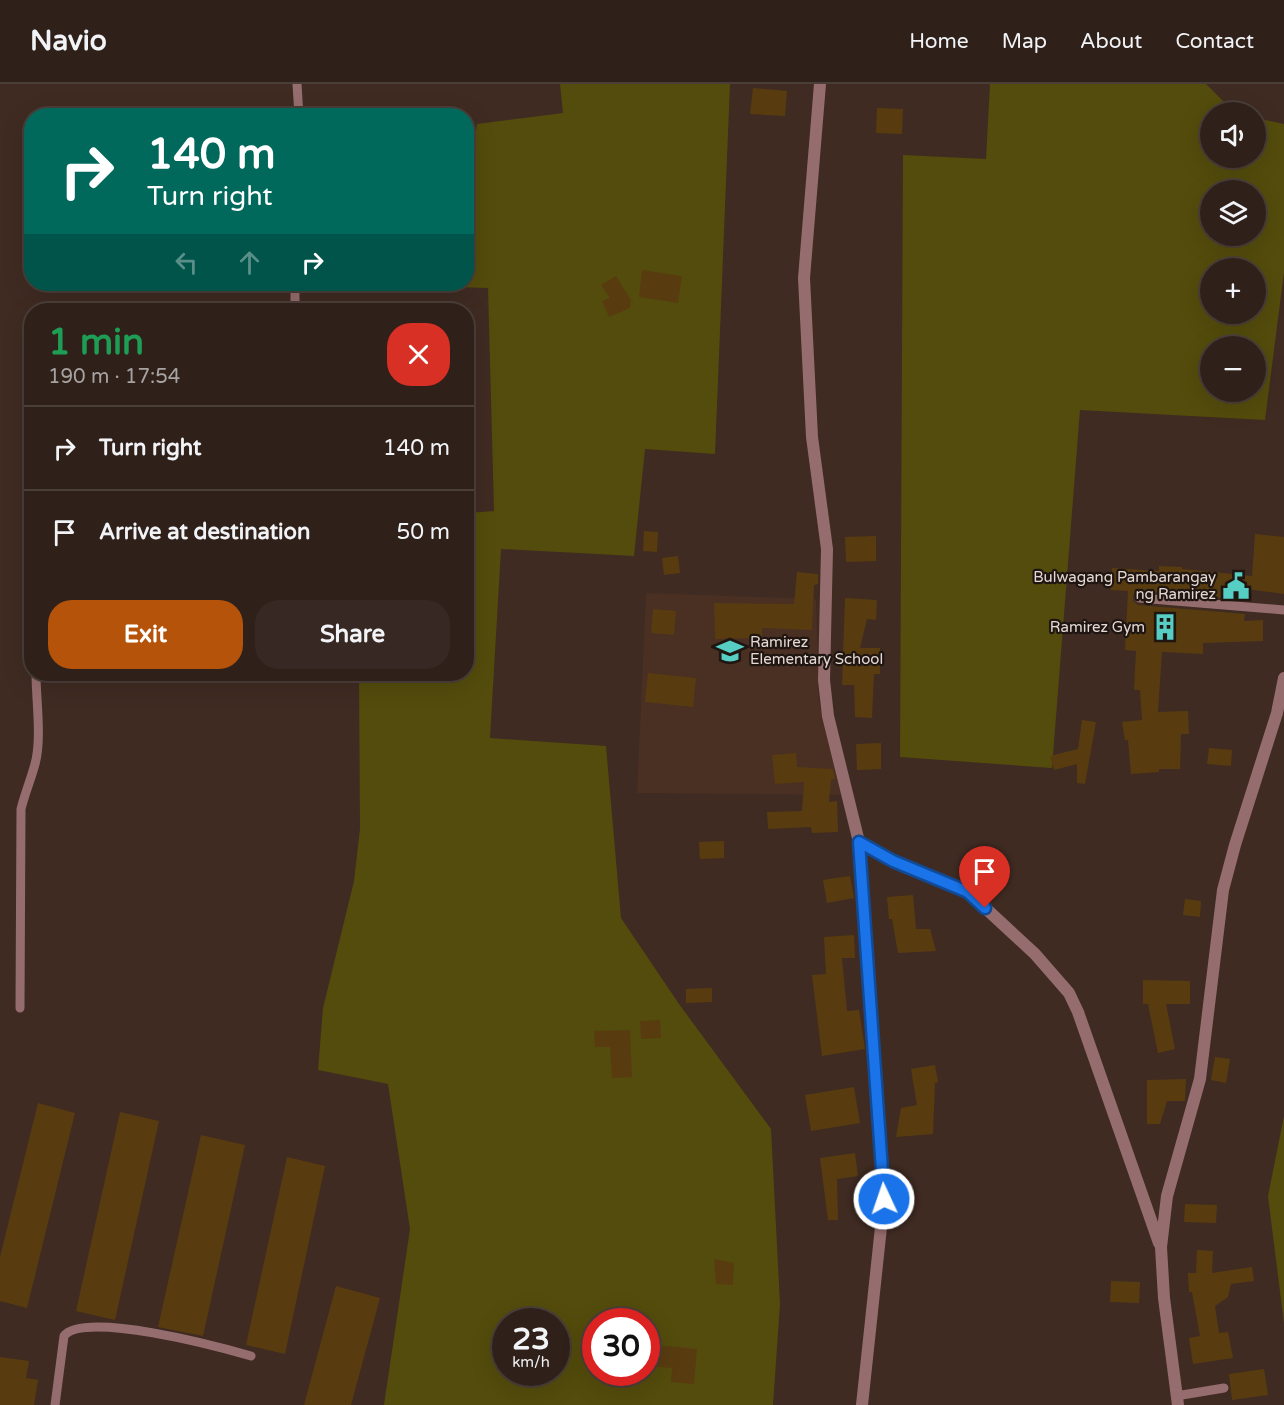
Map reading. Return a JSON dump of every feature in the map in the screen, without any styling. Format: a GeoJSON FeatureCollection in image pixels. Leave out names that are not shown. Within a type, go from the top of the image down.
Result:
{"type":"FeatureCollection","features":[{"type":"Feature","properties":{"kind":"street"},"geometry":{"type":"LineString","coordinates":[[820,84],[804,278],[812,437],[827,549],[824,680],[826,701],[859,842],[884,1199],[862,1405]]}},
{"type":"Feature","properties":{"kind":"street"},"geometry":{"type":"LineString","coordinates":[[1177,1400],[1164,1298],[1161,1246],[1167,1196],[1200,1079],[1223,890],[1276,713],[1284,678]]}},
{"type":"Feature","properties":{"kind":"street"},"geometry":{"type":"LineString","coordinates":[[859,842],[893,861],[968,892],[1035,954],[1069,993],[1082,1023],[1161,1246]]}},
{"type":"Feature","properties":{"kind":"lane"},"geometry":{"type":"LineString","coordinates":[[297,84],[298,108]]}},
{"type":"Feature","properties":{"kind":"lane"},"geometry":{"type":"LineString","coordinates":[[1138,598],[1284,610]]}},
{"type":"Feature","properties":{"kind":"lane"},"geometry":{"type":"LineString","coordinates":[[20,1008],[21,809],[38,747],[36,681]]}},
{"type":"Feature","properties":{"kind":"lane"},"geometry":{"type":"LineString","coordinates":[[55,1405],[64,1336],[73,1329],[89,1325],[193,1340],[251,1356]]}},
{"type":"Feature","properties":{"kind":"lane"},"geometry":{"type":"LineString","coordinates":[[1177,1400],[1224,1388]]}},
{"type":"Feature","properties":{"kind":"shaded area"},"geometry":{"type":"Polygon","coordinates":[[[560,84],[730,84],[715,454],[645,449],[634,556],[501,549],[490,738],[606,746],[621,918],[679,1004],[771,1129],[780,1304],[773,1405],[384,1405],[410,1229],[388,1084],[318,1070],[323,1008],[354,881],[360,829],[359,681],[474,681],[474,512],[494,511],[488,288],[474,288],[474,147],[477,124],[563,113],[560,84]]]}},
{"type":"Feature","properties":{"kind":"shaded area"},"geometry":{"type":"Polygon","coordinates":[[[990,84],[1206,84],[1224,102],[1200,102],[1200,168],[1266,168],[1266,120],[1284,124],[1284,272],[1265,420],[1080,410],[1052,768],[900,757],[903,155],[986,159],[990,84]]]}},
{"type":"Feature","properties":{"kind":"shaded area","name":"Ramirez Elementary School"},"geometry":{"type":"Polygon","coordinates":[[[646,593],[816,599],[819,702],[841,795],[637,793],[646,593]]]}},
{"type":"Feature","properties":{"kind":"shaded area"},"geometry":{"type":"Polygon","coordinates":[[[1284,1116],[1284,1323],[1268,1196],[1284,1116]]]}},
{"type":"Feature","properties":{"kind":"building"},"geometry":{"type":"Polygon","coordinates":[[[753,88],[787,91],[785,116],[750,114],[753,88]]]}},
{"type":"Feature","properties":{"kind":"building"},"geometry":{"type":"Polygon","coordinates":[[[877,108],[903,109],[902,134],[876,133],[877,108]]]}},
{"type":"Feature","properties":{"kind":"building"},"geometry":{"type":"Polygon","coordinates":[[[642,270],[682,276],[678,303],[639,297],[642,270]]]}},
{"type":"Feature","properties":{"kind":"building"},"geometry":{"type":"Polygon","coordinates":[[[616,276],[631,300],[630,308],[609,317],[602,301],[610,298],[601,285],[616,276]]]}},
{"type":"Feature","properties":{"kind":"building"},"geometry":{"type":"Polygon","coordinates":[[[644,531],[658,532],[657,552],[643,551],[644,531]]]}},
{"type":"Feature","properties":{"kind":"building"},"geometry":{"type":"Polygon","coordinates":[[[1255,534],[1284,537],[1284,594],[1247,589],[1246,600],[1140,591],[1133,595],[1133,601],[1138,605],[1245,614],[1244,621],[1263,620],[1263,641],[1203,643],[1203,654],[1162,652],[1158,712],[1188,711],[1189,734],[1181,734],[1180,769],[1159,769],[1159,772],[1131,774],[1128,740],[1125,740],[1122,722],[1142,720],[1140,690],[1134,690],[1136,651],[1125,650],[1128,591],[1111,590],[1112,568],[1159,571],[1159,566],[1182,567],[1182,569],[1252,576],[1255,534]]]}},
{"type":"Feature","properties":{"kind":"building"},"geometry":{"type":"Polygon","coordinates":[[[876,536],[876,561],[846,562],[845,537],[876,536]]]}},
{"type":"Feature","properties":{"kind":"building"},"geometry":{"type":"Polygon","coordinates":[[[678,556],[680,573],[664,575],[662,558],[678,556]]]}},
{"type":"Feature","properties":{"kind":"building"},"geometry":{"type":"Polygon","coordinates":[[[797,572],[818,574],[818,584],[814,585],[812,630],[762,628],[762,638],[715,639],[714,603],[794,604],[797,572]]]}},
{"type":"Feature","properties":{"kind":"building"},"geometry":{"type":"Polygon","coordinates":[[[845,598],[877,600],[876,620],[867,619],[860,648],[880,648],[880,674],[874,674],[872,718],[855,717],[854,685],[842,685],[845,598]]]}},
{"type":"Feature","properties":{"kind":"building"},"geometry":{"type":"Polygon","coordinates":[[[653,609],[676,611],[674,635],[651,633],[653,609]]]}},
{"type":"Feature","properties":{"kind":"building"},"geometry":{"type":"Polygon","coordinates":[[[648,673],[696,678],[693,707],[645,702],[648,673]]]}},
{"type":"Feature","properties":{"kind":"building"},"geometry":{"type":"Polygon","coordinates":[[[1082,720],[1096,722],[1085,784],[1077,783],[1077,764],[1054,770],[1050,756],[1078,749],[1082,720]]]}},
{"type":"Feature","properties":{"kind":"building"},"geometry":{"type":"Polygon","coordinates":[[[881,743],[881,769],[857,770],[856,744],[881,743]]]}},
{"type":"Feature","properties":{"kind":"building"},"geometry":{"type":"Polygon","coordinates":[[[1209,748],[1232,750],[1231,766],[1207,764],[1209,748]]]}},
{"type":"Feature","properties":{"kind":"building"},"geometry":{"type":"Polygon","coordinates":[[[796,753],[797,767],[833,769],[835,779],[831,779],[829,802],[837,801],[838,832],[812,833],[811,827],[768,829],[767,812],[802,811],[804,782],[775,784],[772,755],[796,753]]]}},
{"type":"Feature","properties":{"kind":"building"},"geometry":{"type":"Polygon","coordinates":[[[724,841],[724,858],[700,859],[699,842],[724,841]]]}},
{"type":"Feature","properties":{"kind":"building"},"geometry":{"type":"Polygon","coordinates":[[[850,876],[854,898],[827,903],[823,880],[850,876]]]}},
{"type":"Feature","properties":{"kind":"building"},"geometry":{"type":"Polygon","coordinates":[[[913,895],[916,929],[930,929],[936,951],[898,953],[892,919],[889,919],[887,897],[913,895]]]}},
{"type":"Feature","properties":{"kind":"building"},"geometry":{"type":"Polygon","coordinates":[[[1185,899],[1201,901],[1200,917],[1183,915],[1185,899]]]}},
{"type":"Feature","properties":{"kind":"building"},"geometry":{"type":"Polygon","coordinates":[[[854,935],[855,958],[842,958],[847,1011],[859,1010],[865,1049],[822,1056],[812,975],[826,974],[824,937],[854,935]]]}},
{"type":"Feature","properties":{"kind":"building"},"geometry":{"type":"Polygon","coordinates":[[[1143,980],[1190,981],[1190,1004],[1166,1004],[1175,1049],[1158,1053],[1148,1004],[1143,1004],[1143,980]]]}},
{"type":"Feature","properties":{"kind":"building"},"geometry":{"type":"Polygon","coordinates":[[[712,988],[712,1002],[686,1003],[686,989],[712,988]]]}},
{"type":"Feature","properties":{"kind":"building"},"geometry":{"type":"Polygon","coordinates":[[[660,1020],[661,1038],[641,1039],[640,1021],[660,1020]]]}},
{"type":"Feature","properties":{"kind":"building"},"geometry":{"type":"Polygon","coordinates":[[[630,1030],[632,1077],[612,1078],[610,1047],[595,1047],[594,1031],[630,1030]]]}},
{"type":"Feature","properties":{"kind":"building"},"geometry":{"type":"Polygon","coordinates":[[[1215,1057],[1230,1059],[1226,1083],[1211,1080],[1215,1057]]]}},
{"type":"Feature","properties":{"kind":"building"},"geometry":{"type":"Polygon","coordinates":[[[935,1065],[938,1082],[935,1083],[933,1134],[896,1137],[901,1108],[917,1105],[911,1069],[935,1065]]]}},
{"type":"Feature","properties":{"kind":"building"},"geometry":{"type":"Polygon","coordinates":[[[1186,1079],[1185,1101],[1167,1101],[1160,1124],[1147,1124],[1147,1080],[1186,1079]]]}},
{"type":"Feature","properties":{"kind":"building"},"geometry":{"type":"Polygon","coordinates":[[[854,1087],[860,1123],[811,1131],[805,1095],[854,1087]]]}},
{"type":"Feature","properties":{"kind":"building"},"geometry":{"type":"Polygon","coordinates":[[[38,1103],[75,1113],[27,1308],[0,1301],[0,1257],[38,1103]]]}},
{"type":"Feature","properties":{"kind":"building"},"geometry":{"type":"Polygon","coordinates":[[[120,1112],[159,1121],[115,1320],[76,1311],[120,1112]]]}},
{"type":"Feature","properties":{"kind":"building"},"geometry":{"type":"Polygon","coordinates":[[[201,1135],[245,1145],[203,1336],[158,1327],[201,1135]]]}},
{"type":"Feature","properties":{"kind":"building"},"geometry":{"type":"Polygon","coordinates":[[[855,1153],[858,1176],[837,1179],[838,1220],[828,1220],[820,1158],[855,1153]]]}},
{"type":"Feature","properties":{"kind":"building"},"geometry":{"type":"Polygon","coordinates":[[[287,1157],[325,1166],[285,1354],[246,1345],[287,1157]]]}},
{"type":"Feature","properties":{"kind":"building"},"geometry":{"type":"Polygon","coordinates":[[[1185,1204],[1217,1205],[1216,1223],[1184,1222],[1185,1204]]]}},
{"type":"Feature","properties":{"kind":"building"},"geometry":{"type":"Polygon","coordinates":[[[1197,1250],[1213,1251],[1212,1273],[1252,1267],[1254,1281],[1231,1284],[1228,1297],[1215,1306],[1219,1333],[1228,1332],[1233,1358],[1193,1364],[1189,1338],[1200,1336],[1192,1292],[1189,1292],[1188,1273],[1196,1273],[1197,1250]]]}},
{"type":"Feature","properties":{"kind":"building"},"geometry":{"type":"Polygon","coordinates":[[[714,1259],[734,1263],[733,1285],[716,1284],[714,1259]]]}},
{"type":"Feature","properties":{"kind":"building"},"geometry":{"type":"Polygon","coordinates":[[[1111,1281],[1140,1282],[1139,1303],[1110,1302],[1111,1281]]]}},
{"type":"Feature","properties":{"kind":"building"},"geometry":{"type":"Polygon","coordinates":[[[336,1286],[380,1298],[351,1405],[304,1405],[336,1286]]]}},
{"type":"Feature","properties":{"kind":"building"},"geometry":{"type":"Polygon","coordinates":[[[660,1345],[697,1349],[694,1384],[671,1382],[672,1368],[660,1367],[660,1345]]]}},
{"type":"Feature","properties":{"kind":"building"},"geometry":{"type":"Polygon","coordinates":[[[0,1357],[29,1361],[26,1378],[38,1380],[34,1405],[0,1405],[0,1357]]]}},
{"type":"Feature","properties":{"kind":"building"},"geometry":{"type":"Polygon","coordinates":[[[1264,1369],[1268,1395],[1232,1400],[1229,1374],[1264,1369]]]}},
{"type":"Feature","properties":{"kind":"place","name":"Bulwagang Pambarangay ng Ramirez"},"geometry":{"type":"Point","coordinates":[1236,586]}},
{"type":"Feature","properties":{"kind":"place","name":"Ramirez Gym"},"geometry":{"type":"Point","coordinates":[1165,627]}},
{"type":"Feature","properties":{"kind":"place","name":"Ramirez Elementary School"},"geometry":{"type":"Point","coordinates":[730,651]}},
{"type":"Feature","properties":{"kind":"route"},"geometry":{"type":"LineString","coordinates":[[884,1199],[859,842],[893,861],[968,892],[985,908]]}}]}
